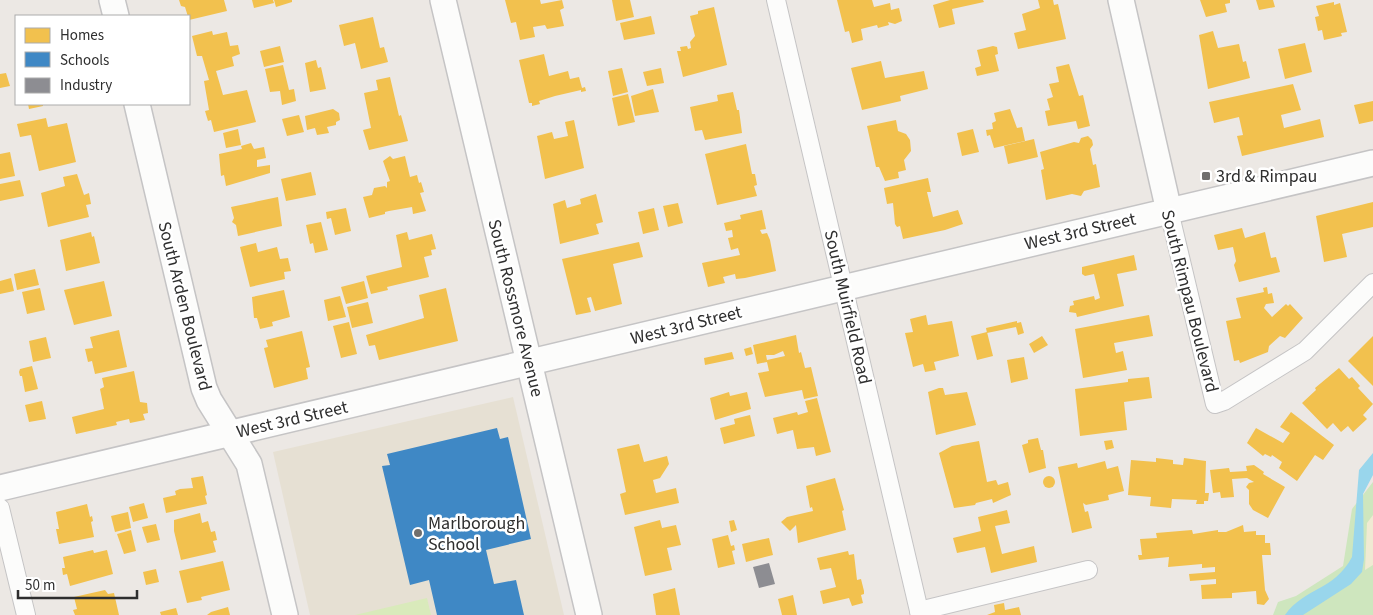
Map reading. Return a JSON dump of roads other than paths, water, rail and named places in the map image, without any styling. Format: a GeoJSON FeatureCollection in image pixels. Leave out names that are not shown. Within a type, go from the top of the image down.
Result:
{"type":"FeatureCollection","features":[{"type":"Feature","properties":{"kind":"main road"},"geometry":{"type":"LineString","coordinates":[[112,0],[116,15]]}},
{"type":"Feature","properties":{"kind":"main road","name":"South Rossmore Avenue"},"geometry":{"type":"LineString","coordinates":[[443,0],[589,615]]}},
{"type":"Feature","properties":{"kind":"main road","name":"South Rimpau Boulevard"},"geometry":{"type":"LineString","coordinates":[[1121,0],[1168,211]]}},
{"type":"Feature","properties":{"kind":"main road","name":"South Arden Boulevard"},"geometry":{"type":"LineString","coordinates":[[136,105],[204,388],[249,464],[285,615]]}},
{"type":"Feature","properties":{"kind":"main road","name":"West 3rd Street"},"geometry":{"type":"LineString","coordinates":[[0,488],[1373,163]]}},
{"type":"Feature","properties":{"kind":"street","name":"South Muirfield Road"},"geometry":{"type":"LineString","coordinates":[[776,0],[920,613]]}},
{"type":"Feature","properties":{"kind":"street","name":"South Rimpau Boulevard"},"geometry":{"type":"LineString","coordinates":[[1168,211],[1215,404],[1224,401],[1305,351],[1373,283]]}},
{"type":"Feature","properties":{"kind":"street"},"geometry":{"type":"LineString","coordinates":[[0,508],[26,615]]}},
{"type":"Feature","properties":{"kind":"street"},"geometry":{"type":"LineString","coordinates":[[920,613],[1088,570]]}},
{"type":"Feature","properties":{"kind":"water"},"geometry":{"type":"Polygon","coordinates":[[[1373,453],[1373,475],[1363,494],[1364,559],[1362,572],[1351,584],[1303,615],[1285,615],[1301,599],[1337,576],[1352,557],[1359,470],[1373,453]]]}},
{"type":"Feature","properties":{"kind":"place","name":"3rd & Rimpau"},"geometry":{"type":"Point","coordinates":[1206,176]}},
{"type":"Feature","properties":{"kind":"place","name":"Marlborough School"},"geometry":{"type":"Point","coordinates":[418,533]}}]}
